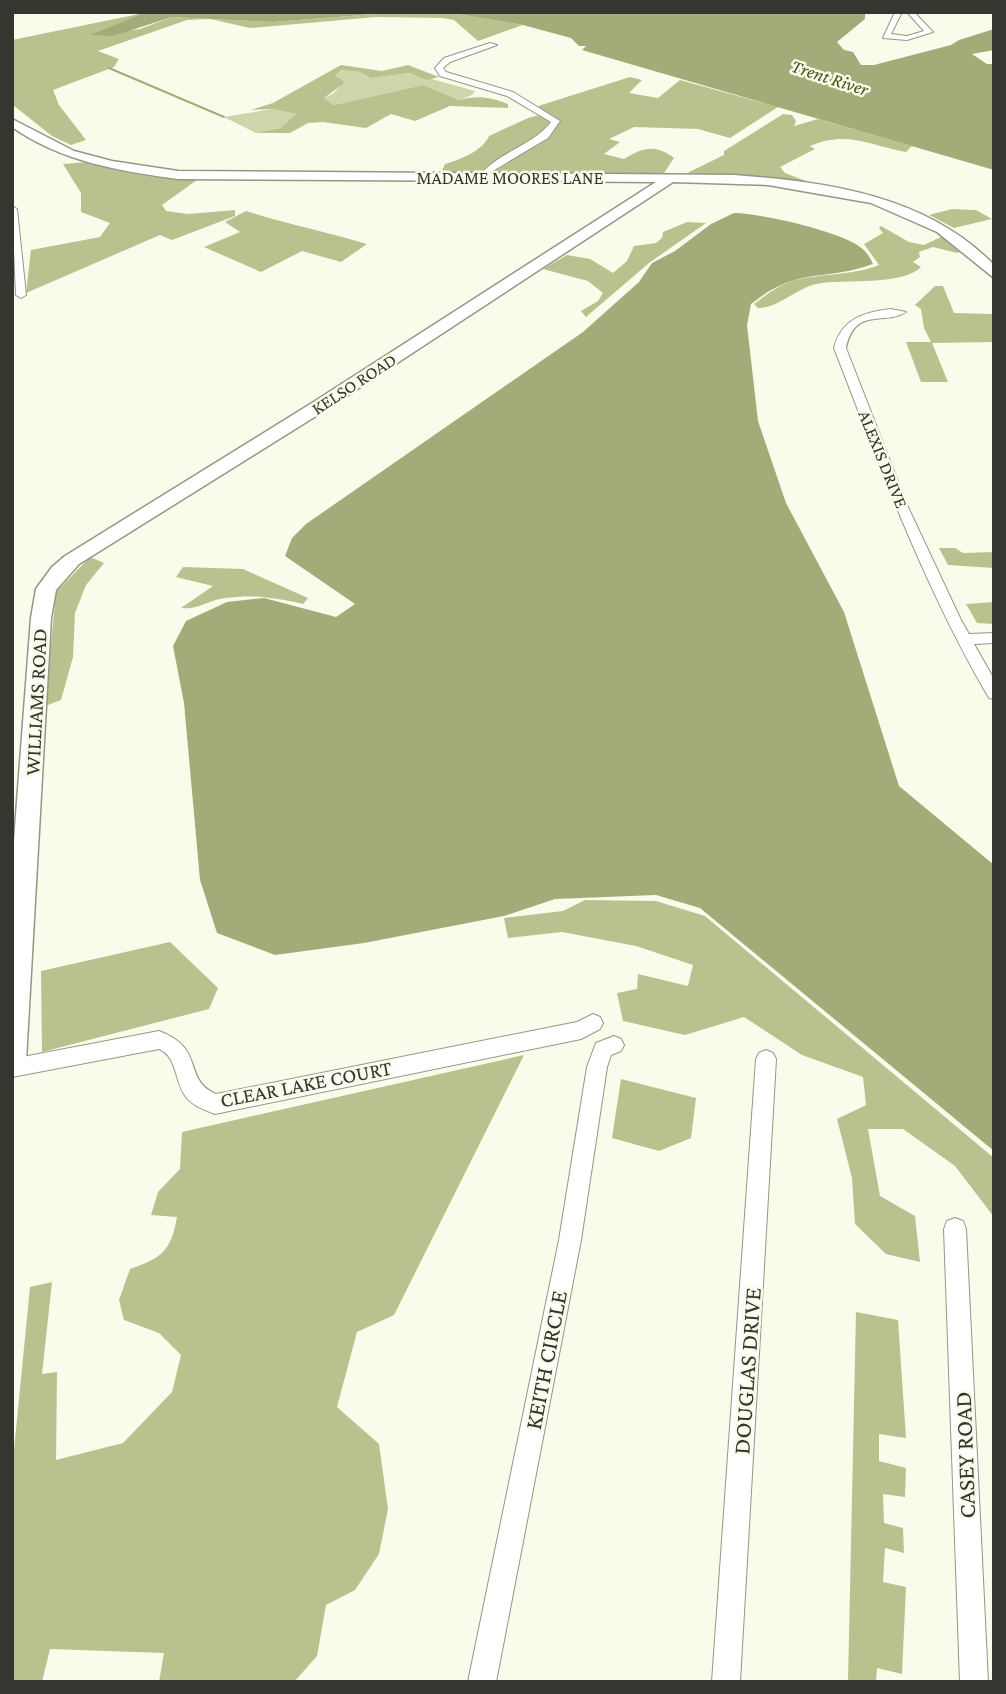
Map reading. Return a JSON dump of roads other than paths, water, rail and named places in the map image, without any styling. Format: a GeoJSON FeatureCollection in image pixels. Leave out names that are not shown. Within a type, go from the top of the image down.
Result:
{"type":"FeatureCollection","features":[{"type":"Feature","properties":{"kind":"street"},"geometry":{"type":"LineString","coordinates":[[899,13],[910,13],[929,32],[907,38],[886,36],[899,13]]}},
{"type":"Feature","properties":{"kind":"street"},"geometry":{"type":"LineString","coordinates":[[482,178],[488,170],[545,136],[556,121],[510,94],[443,74],[439,68],[447,60],[493,45]]}},
{"type":"Feature","properties":{"kind":"street","name":"MADAME MOORES LANE"},"geometry":{"type":"LineString","coordinates":[[12,122],[39,141],[70,153],[160,172],[217,177],[670,178],[781,183],[826,190],[888,206],[954,238],[994,274]]}},
{"type":"Feature","properties":{"kind":"street","name":"KELSO ROAD"},"geometry":{"type":"LineString","coordinates":[[44,594],[53,577],[72,560],[307,415],[670,178]]}},
{"type":"Feature","properties":{"kind":"street"},"geometry":{"type":"LineString","coordinates":[[12,209],[21,295]]}},
{"type":"Feature","properties":{"kind":"street","name":"ALEXIS DRIVE"},"geometry":{"type":"LineString","coordinates":[[901,312],[871,316],[858,321],[843,335],[840,348],[901,507],[994,694]]}},
{"type":"Feature","properties":{"kind":"street","name":"WILLIAMS ROAD"},"geometry":{"type":"LineString","coordinates":[[12,1061],[18,903],[44,594]]}},
{"type":"Feature","properties":{"kind":"street"},"geometry":{"type":"LineString","coordinates":[[965,639],[994,639]]}},
{"type":"Feature","properties":{"kind":"street","name":"CLEAR LAKE COURT"},"geometry":{"type":"LineString","coordinates":[[12,1068],[159,1040],[171,1042],[179,1051],[190,1088],[200,1099],[215,1104],[581,1030],[593,1023]]}},
{"type":"Feature","properties":{"kind":"street","name":"KEITH CIRCLE"},"geometry":{"type":"LineString","coordinates":[[482,1682],[570,1240],[597,1067],[603,1049],[614,1045]]}},
{"type":"Feature","properties":{"kind":"street","name":"DOUGLAS DRIVE"},"geometry":{"type":"LineString","coordinates":[[726,1682],[766,1059]]}},
{"type":"Feature","properties":{"kind":"street","name":"CASEY ROAD"},"geometry":{"type":"LineString","coordinates":[[955,1229],[974,1682]]}},
{"type":"Feature","properties":{"kind":"water"},"geometry":{"type":"Polygon","coordinates":[[[146,12],[400,12],[273,22],[172,17],[113,36],[90,35],[146,12]]]}},
{"type":"Feature","properties":{"kind":"water","name":"Trent River"},"geometry":{"type":"Polygon","coordinates":[[[445,12],[865,12],[865,19],[837,42],[844,50],[853,52],[861,65],[874,65],[951,45],[994,29],[994,50],[972,54],[987,64],[994,64],[994,170],[582,50],[586,46],[579,46],[571,38],[523,25],[445,12]]]}},
{"type":"Feature","properties":{"kind":"water"},"geometry":{"type":"Polygon","coordinates":[[[734,213],[780,220],[835,235],[862,249],[873,264],[797,279],[768,292],[751,304],[747,325],[758,421],[786,503],[844,612],[899,786],[994,865],[994,1151],[700,908],[656,895],[555,899],[504,916],[364,943],[275,955],[217,933],[200,880],[184,703],[173,646],[186,621],[227,602],[264,598],[336,617],[355,604],[285,556],[292,538],[306,524],[583,332],[639,282],[652,263],[675,251],[711,224],[734,213]]]}},
{"type":"Feature","properties":{"kind":"waterway"},"geometry":{"type":"LineString","coordinates":[[109,68],[224,117]]}}]}
